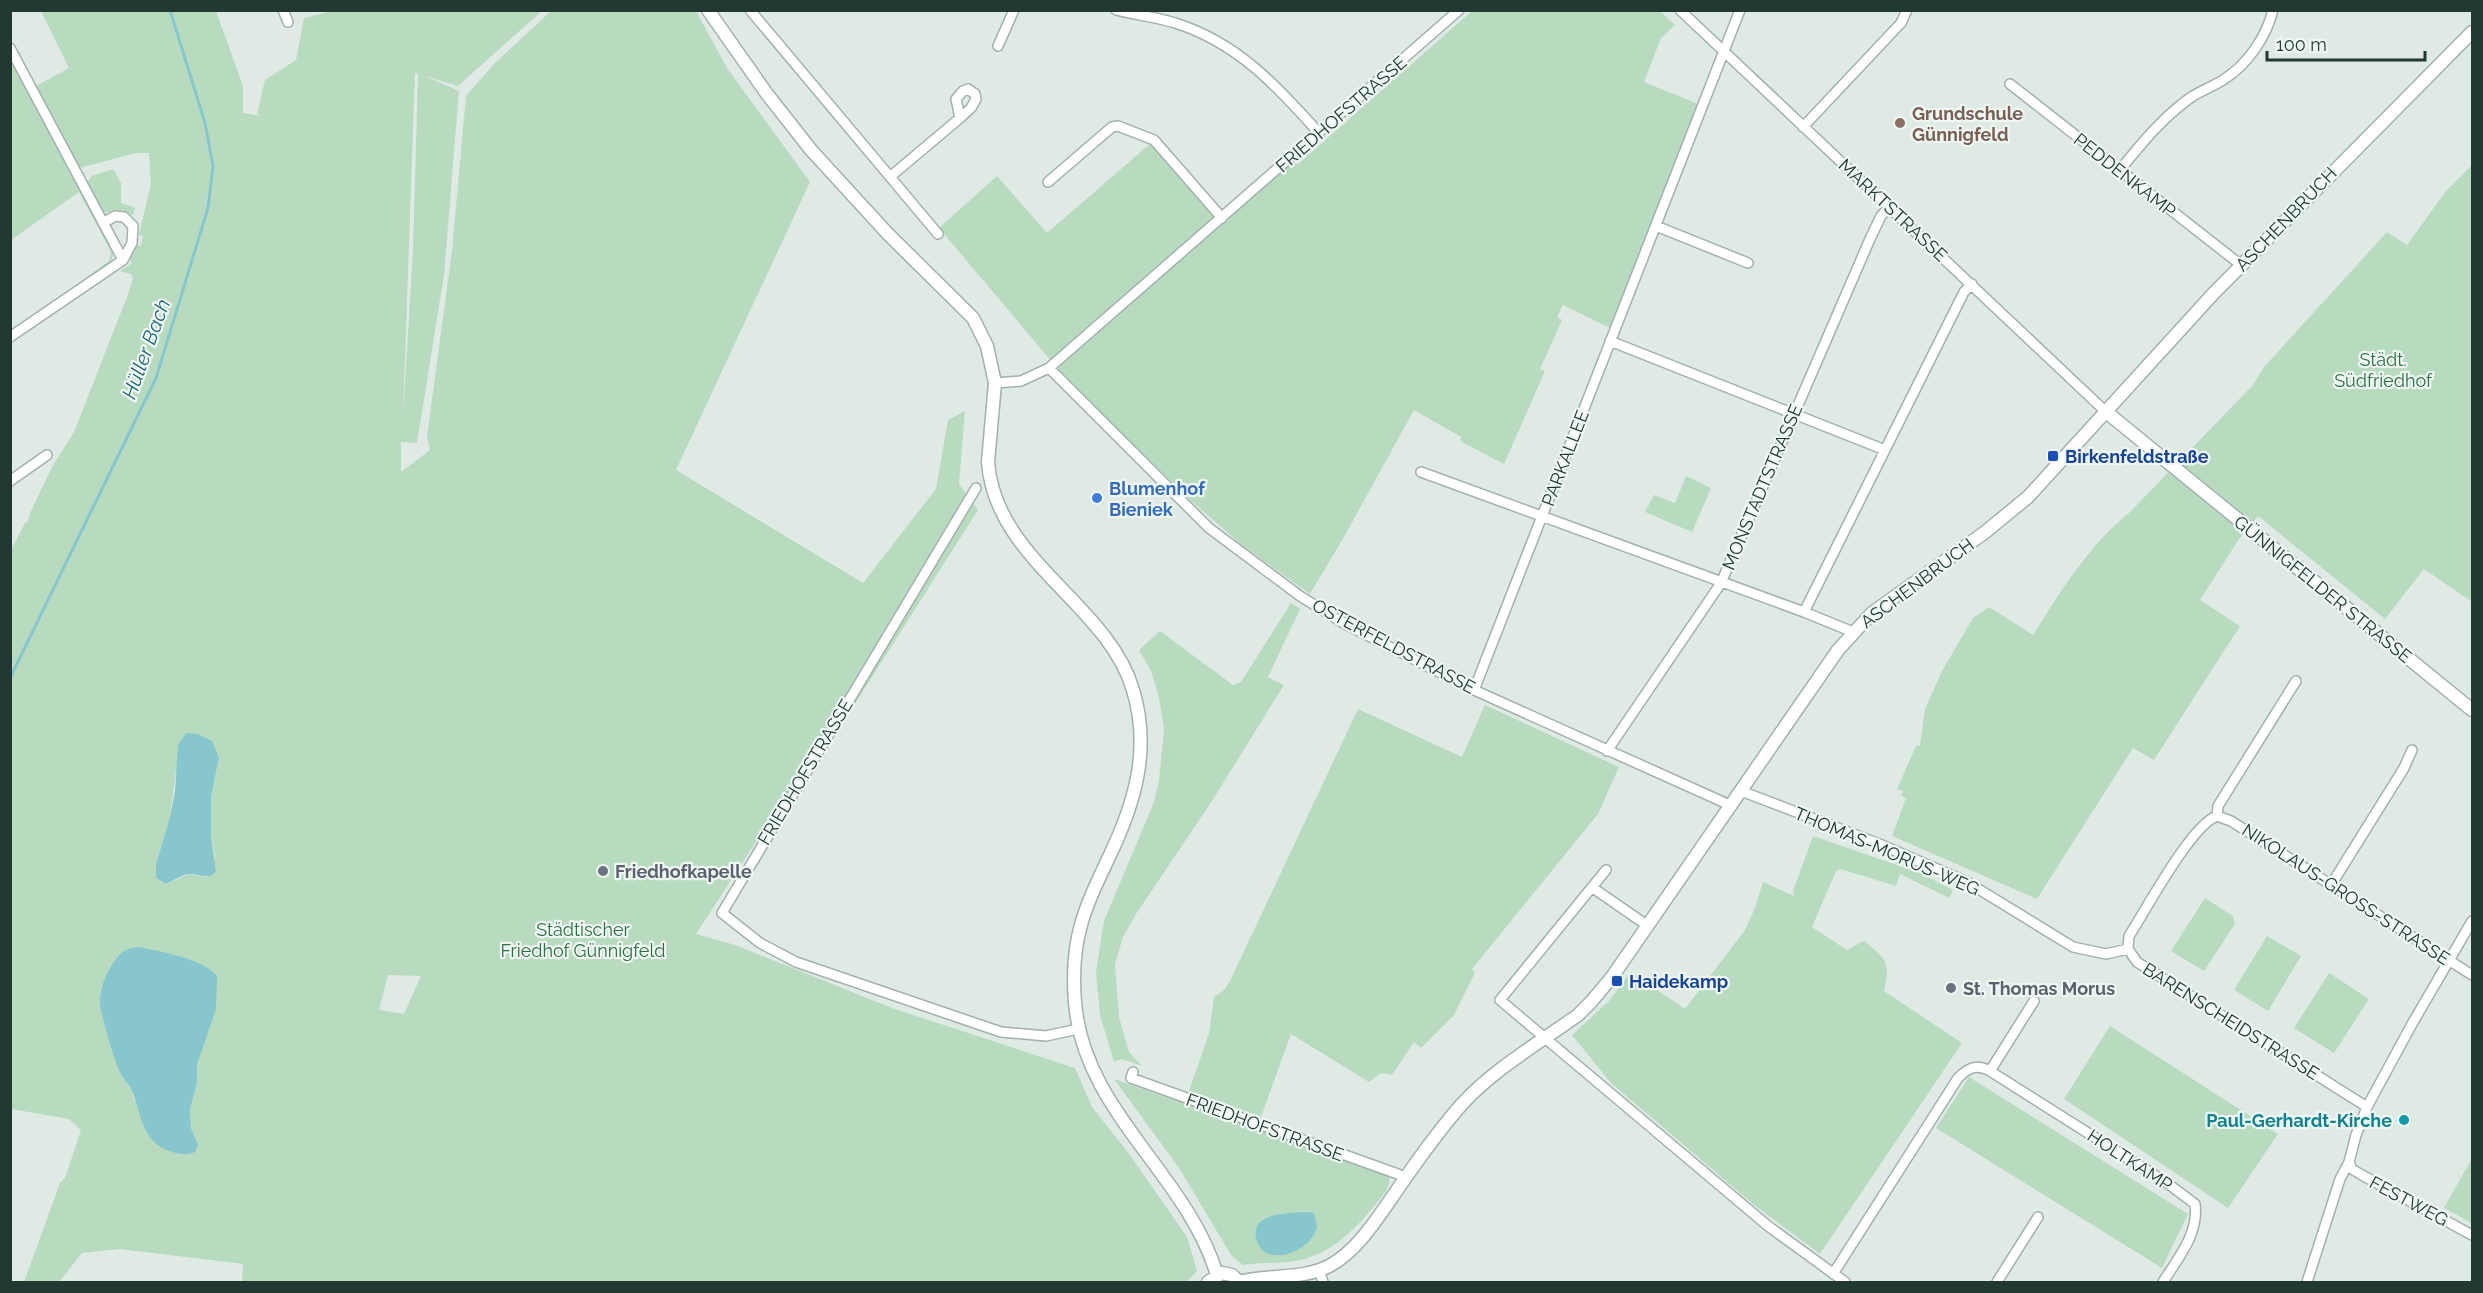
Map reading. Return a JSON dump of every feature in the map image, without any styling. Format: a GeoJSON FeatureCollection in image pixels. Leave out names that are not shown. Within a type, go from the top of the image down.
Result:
{"type":"FeatureCollection","features":[{"type":"Feature","properties":{"kind":"street"},"geometry":{"type":"LineString","coordinates":[[283,10],[288,22]]}},
{"type":"Feature","properties":{"kind":"street"},"geometry":{"type":"LineString","coordinates":[[708,10],[767,94],[811,150],[888,234],[973,318],[987,346],[995,383],[988,462],[999,508],[1024,546],[1104,638],[1121,663],[1132,687],[1139,713],[1142,741],[1135,792],[1092,894],[1081,923],[1076,945],[1074,978],[1078,1029],[1086,1056],[1102,1089],[1198,1230],[1213,1279],[1227,1274],[1239,1282],[1319,1270],[1323,1282]]}},
{"type":"Feature","properties":{"kind":"street"},"geometry":{"type":"LineString","coordinates":[[998,46],[1014,10]]}},
{"type":"Feature","properties":{"kind":"street"},"geometry":{"type":"LineString","coordinates":[[1116,10],[1174,22],[1215,39],[1248,60],[1274,82],[1320,133]]}},
{"type":"Feature","properties":{"kind":"street","name":"FRIEDHOFSTRASSE"},"geometry":{"type":"LineString","coordinates":[[995,383],[1021,381],[1049,368],[1459,10]]}},
{"type":"Feature","properties":{"kind":"street","name":"MARKTSTRASSE"},"geometry":{"type":"LineString","coordinates":[[1680,10],[2105,411]]}},
{"type":"Feature","properties":{"kind":"street","name":"PARKALLEE"},"geometry":{"type":"LineString","coordinates":[[1474,690],[1740,10]]}},
{"type":"Feature","properties":{"kind":"street"},"geometry":{"type":"LineString","coordinates":[[1803,126],[1901,23],[1907,10]]}},
{"type":"Feature","properties":{"kind":"street"},"geometry":{"type":"LineString","coordinates":[[2119,171],[2156,126],[2191,97],[2225,79],[2243,63],[2262,39],[2273,10]]}},
{"type":"Feature","properties":{"kind":"street"},"geometry":{"type":"LineString","coordinates":[[751,11],[938,234]]}},
{"type":"Feature","properties":{"kind":"street","name":"ASCHENBRUCH"},"geometry":{"type":"LineString","coordinates":[[1319,1270],[1338,1260],[1366,1233],[1442,1127],[1475,1091],[1591,1002],[1648,926],[1853,632],[1886,602],[2014,510],[2241,265],[2472,32]]}},
{"type":"Feature","properties":{"kind":"street"},"geometry":{"type":"LineString","coordinates":[[10,48],[123,260]]}},
{"type":"Feature","properties":{"kind":"street","name":"PEDDENKAMP"},"geometry":{"type":"LineString","coordinates":[[2010,84],[2241,265]]}},
{"type":"Feature","properties":{"kind":"street"},"geometry":{"type":"LineString","coordinates":[[891,176],[960,118]]}},
{"type":"Feature","properties":{"kind":"street"},"geometry":{"type":"LineString","coordinates":[[1048,182],[1112,127],[1118,126],[1154,140],[1222,218]]}},
{"type":"Feature","properties":{"kind":"street","name":"MONSTADTSTRASSE"},"geometry":{"type":"LineString","coordinates":[[1607,751],[1721,583],[1870,239],[1881,216],[1889,207]]}},
{"type":"Feature","properties":{"kind":"street"},"geometry":{"type":"LineString","coordinates":[[10,337],[123,260],[132,243],[133,226],[124,217],[115,216],[103,223]]}},
{"type":"Feature","properties":{"kind":"street"},"geometry":{"type":"LineString","coordinates":[[1656,226],[1748,262]]}},
{"type":"Feature","properties":{"kind":"street"},"geometry":{"type":"LineString","coordinates":[[1804,612],[1964,292],[1972,284]]}},
{"type":"Feature","properties":{"kind":"street"},"geometry":{"type":"LineString","coordinates":[[1610,341],[1885,450]]}},
{"type":"Feature","properties":{"kind":"street","name":"OSTERFELDSTRASSE"},"geometry":{"type":"LineString","coordinates":[[1049,368],[1209,528],[1300,596],[1345,624],[1474,690],[1732,806]]}},
{"type":"Feature","properties":{"kind":"street","name":"GÜNNIGFELDER STRASSE"},"geometry":{"type":"LineString","coordinates":[[2105,411],[2472,710]]}},
{"type":"Feature","properties":{"kind":"street"},"geometry":{"type":"LineString","coordinates":[[10,481],[47,455]]}},
{"type":"Feature","properties":{"kind":"street"},"geometry":{"type":"LineString","coordinates":[[1420,472],[1853,632]]}},
{"type":"Feature","properties":{"kind":"street","name":"FRIEDHOFSTRASSE"},"geometry":{"type":"LineString","coordinates":[[976,488],[722,913],[760,943],[796,962],[1001,1032],[1046,1036],[1078,1029]]}},
{"type":"Feature","properties":{"kind":"street","name":"BARENSCHEIDSTRASSE"},"geometry":{"type":"LineString","coordinates":[[2296,681],[2218,806],[2217,816],[2210,819],[2200,829],[2183,851],[2129,936],[2128,949],[2137,962],[2367,1107]]}},
{"type":"Feature","properties":{"kind":"street"},"geometry":{"type":"LineString","coordinates":[[2331,885],[2404,768],[2412,750]]}},
{"type":"Feature","properties":{"kind":"street","name":"THOMAS-MORUS-WEG"},"geometry":{"type":"LineString","coordinates":[[1741,791],[1877,843],[1967,882],[2073,947],[2106,954],[2128,949]]}},
{"type":"Feature","properties":{"kind":"street","name":"NIKOLAUS-GROSS-STRASSE"},"geometry":{"type":"LineString","coordinates":[[2217,816],[2231,821],[2472,975]]}},
{"type":"Feature","properties":{"kind":"street"},"geometry":{"type":"LineString","coordinates":[[1606,870],[1500,1000],[1768,1226],[1845,1282]]}},
{"type":"Feature","properties":{"kind":"street"},"geometry":{"type":"LineString","coordinates":[[1593,888],[1648,926]]}},
{"type":"Feature","properties":{"kind":"street"},"geometry":{"type":"LineString","coordinates":[[2307,1282],[2340,1179],[2349,1162],[2367,1107],[2402,1040],[2472,921]]}},
{"type":"Feature","properties":{"kind":"street"},"geometry":{"type":"LineString","coordinates":[[1833,1274],[1958,1077],[1975,1066],[1981,1066],[1990,1071],[2034,1001]]}},
{"type":"Feature","properties":{"kind":"street","name":"HOLTKAMP"},"geometry":{"type":"LineString","coordinates":[[1990,1071],[2167,1183],[2195,1204],[2193,1230],[2186,1247],[2163,1282]]}},
{"type":"Feature","properties":{"kind":"street","name":"FRIEDHOFSTRASSE"},"geometry":{"type":"LineString","coordinates":[[1133,1072],[1131,1078],[1406,1177]]}},
{"type":"Feature","properties":{"kind":"street","name":"FESTWEG"},"geometry":{"type":"LineString","coordinates":[[2349,1162],[2352,1169],[2360,1174],[2472,1235]]}},
{"type":"Feature","properties":{"kind":"street"},"geometry":{"type":"LineString","coordinates":[[1996,1282],[2038,1217]]}},
{"type":"Feature","properties":{"kind":"green space","name":"Städtischer Friedhof Günnigfeld"},"geometry":{"type":"Polygon","coordinates":[[[336,10],[542,11],[458,86],[425,76],[459,91],[444,275],[417,443],[401,442],[401,472],[430,450],[427,437],[452,250],[466,96],[495,63],[551,11],[696,11],[727,68],[810,182],[676,470],[863,583],[936,489],[948,420],[965,411],[959,484],[978,510],[825,751],[817,748],[696,934],[735,945],[892,1008],[1075,1068],[1092,1107],[1130,1155],[1187,1237],[1197,1271],[1187,1282],[242,1282],[243,1264],[120,1249],[82,1253],[59,1282],[24,1282],[60,1183],[65,1178],[81,1130],[69,1119],[11,1109],[10,552],[28,521],[52,467],[74,432],[127,297],[133,279],[131,274],[120,271],[132,263],[130,261],[136,245],[141,246],[143,236],[139,235],[151,184],[149,153],[136,153],[79,168],[36,86],[69,68],[41,11],[216,11],[243,86],[243,113],[263,116],[257,114],[265,80],[296,60],[304,18],[336,10]],[[415,73],[403,417],[413,249],[418,74],[415,73]],[[219,758],[176,771],[170,817],[156,864],[166,884],[189,874],[207,877],[215,858],[211,836],[211,797],[219,758]],[[140,947],[100,1005],[120,1072],[131,1089],[135,1101],[195,1137],[191,1128],[190,1110],[197,1083],[197,1065],[204,1042],[180,958],[140,947]],[[388,975],[379,1010],[404,1014],[421,976],[388,975]]]}},
{"type":"Feature","properties":{"kind":"green space"},"geometry":{"type":"Polygon","coordinates":[[[1472,11],[1660,11],[1675,25],[1661,38],[1644,82],[1698,104],[1610,328],[1563,305],[1557,317],[1562,320],[1540,369],[1545,371],[1504,464],[1460,441],[1461,437],[1414,410],[1310,594],[1242,545],[1196,505],[1125,437],[1058,369],[939,228],[997,176],[1047,233],[1151,143],[1222,224],[1292,162],[1298,164],[1472,11]]]}},
{"type":"Feature","properties":{"kind":"green space"},"geometry":{"type":"Polygon","coordinates":[[[10,57],[113,250],[109,264],[89,278],[87,277],[109,261],[111,252],[79,192],[11,240],[10,57]]]}},
{"type":"Feature","properties":{"kind":"green space","name":"Städt. Südfriedhof"},"geometry":{"type":"Polygon","coordinates":[[[2472,165],[2472,602],[2424,569],[2385,619],[2258,516],[2239,539],[2200,600],[2240,626],[2154,760],[2133,748],[2037,899],[1892,836],[1906,798],[1901,796],[1903,791],[1897,789],[1916,746],[1920,745],[1925,709],[1942,671],[1973,618],[1989,607],[2033,635],[2065,586],[2102,539],[2253,385],[2264,367],[2387,232],[2407,245],[2446,191],[2472,165]]]}},
{"type":"Feature","properties":{"kind":"green space"},"geometry":{"type":"Polygon","coordinates":[[[114,170],[121,183],[121,203],[135,208],[133,215],[122,210],[103,213],[86,183],[92,176],[114,170]]]}},
{"type":"Feature","properties":{"kind":"green space"},"geometry":{"type":"Polygon","coordinates":[[[1686,476],[1711,488],[1692,532],[1645,512],[1654,495],[1675,503],[1686,476]]]}},
{"type":"Feature","properties":{"kind":"green space"},"geometry":{"type":"Polygon","coordinates":[[[1291,603],[1300,609],[1268,677],[1284,685],[1123,937],[1115,964],[1119,1017],[1129,1052],[1142,1066],[1122,1059],[1114,1062],[1100,1015],[1096,972],[1104,921],[1154,802],[1159,781],[1164,729],[1159,697],[1151,671],[1139,650],[1160,631],[1233,685],[1241,682],[1291,603]]]}},
{"type":"Feature","properties":{"kind":"green space"},"geometry":{"type":"Polygon","coordinates":[[[1485,705],[1619,767],[1598,814],[1472,969],[1475,973],[1454,1015],[1421,1048],[1414,1042],[1392,1075],[1381,1073],[1369,1082],[1291,1034],[1261,1117],[1189,1091],[1209,1033],[1214,997],[1224,990],[1230,981],[1358,709],[1462,757],[1485,705]]]}},
{"type":"Feature","properties":{"kind":"green space"},"geometry":{"type":"Polygon","coordinates":[[[1813,836],[1920,873],[1953,890],[1949,898],[1900,874],[1896,886],[1840,869],[1836,871],[1812,927],[1847,950],[1864,941],[1878,953],[1887,967],[1884,991],[1962,1043],[1820,1254],[1753,1204],[1611,1083],[1572,1035],[1609,1001],[1631,972],[1685,1009],[1745,930],[1763,882],[1794,896],[1793,891],[1813,836]]]}},
{"type":"Feature","properties":{"kind":"green space"},"geometry":{"type":"Polygon","coordinates":[[[2205,898],[2233,916],[2235,924],[2204,971],[2171,951],[2205,898]]]}},
{"type":"Feature","properties":{"kind":"green space"},"geometry":{"type":"Polygon","coordinates":[[[2267,936],[2301,956],[2268,1011],[2234,990],[2267,936]]]}},
{"type":"Feature","properties":{"kind":"green space"},"geometry":{"type":"Polygon","coordinates":[[[2329,973],[2369,999],[2334,1053],[2294,1028],[2329,973]]]}},
{"type":"Feature","properties":{"kind":"green space"},"geometry":{"type":"Polygon","coordinates":[[[2110,1026],[2278,1134],[2228,1208],[2064,1099],[2110,1026]]]}},
{"type":"Feature","properties":{"kind":"green space"},"geometry":{"type":"Polygon","coordinates":[[[1969,1077],[2188,1214],[2162,1268],[1936,1128],[1969,1077]]]}},
{"type":"Feature","properties":{"kind":"green space"},"geometry":{"type":"Polygon","coordinates":[[[1114,1079],[1384,1174],[1389,1177],[1387,1188],[1358,1225],[1327,1249],[1303,1260],[1243,1265],[1231,1255],[1179,1168],[1114,1079]]]}},
{"type":"Feature","properties":{"kind":"green space"},"geometry":{"type":"Polygon","coordinates":[[[2472,1158],[2472,1223],[2444,1208],[2472,1158]]]}},
{"type":"Feature","properties":{"kind":"water"},"geometry":{"type":"Polygon","coordinates":[[[186,733],[198,734],[212,741],[219,758],[211,797],[211,836],[216,872],[210,876],[186,875],[166,884],[156,878],[156,864],[175,791],[178,745],[186,733]]]}},
{"type":"Feature","properties":{"kind":"water"},"geometry":{"type":"Polygon","coordinates":[[[140,947],[193,961],[211,970],[217,976],[216,1009],[197,1065],[197,1083],[190,1110],[191,1128],[198,1145],[192,1153],[182,1154],[169,1151],[148,1134],[132,1091],[121,1075],[103,1019],[100,995],[109,970],[123,952],[140,947]]]}},
{"type":"Feature","properties":{"kind":"water"},"geometry":{"type":"Polygon","coordinates":[[[1314,1213],[1317,1227],[1315,1234],[1305,1245],[1284,1255],[1263,1251],[1257,1241],[1258,1224],[1272,1216],[1314,1213]]]}},
{"type":"Feature","properties":{"kind":"waterway","name":"Hüller Bach"},"geometry":{"type":"LineString","coordinates":[[10,678],[156,378],[208,208],[213,166],[205,123],[170,10]]}},
{"type":"Feature","properties":{"kind":"place","name":"Grundschule Günnigfeld"},"geometry":{"type":"Point","coordinates":[1900,123]}},
{"type":"Feature","properties":{"kind":"place","name":"Birkenfeldstraße"},"geometry":{"type":"Point","coordinates":[2053,456]}},
{"type":"Feature","properties":{"kind":"place","name":"Blumenhof Bieniek"},"geometry":{"type":"Point","coordinates":[1097,498]}},
{"type":"Feature","properties":{"kind":"place","name":"Friedhofkapelle"},"geometry":{"type":"Point","coordinates":[603,871]}},
{"type":"Feature","properties":{"kind":"place","name":"Haidekamp"},"geometry":{"type":"Point","coordinates":[1617,981]}},
{"type":"Feature","properties":{"kind":"place","name":"St. Thomas Morus"},"geometry":{"type":"Point","coordinates":[1951,988]}},
{"type":"Feature","properties":{"kind":"place","name":"Paul-Gerhardt-Kirche"},"geometry":{"type":"Point","coordinates":[2404,1120]}}]}
